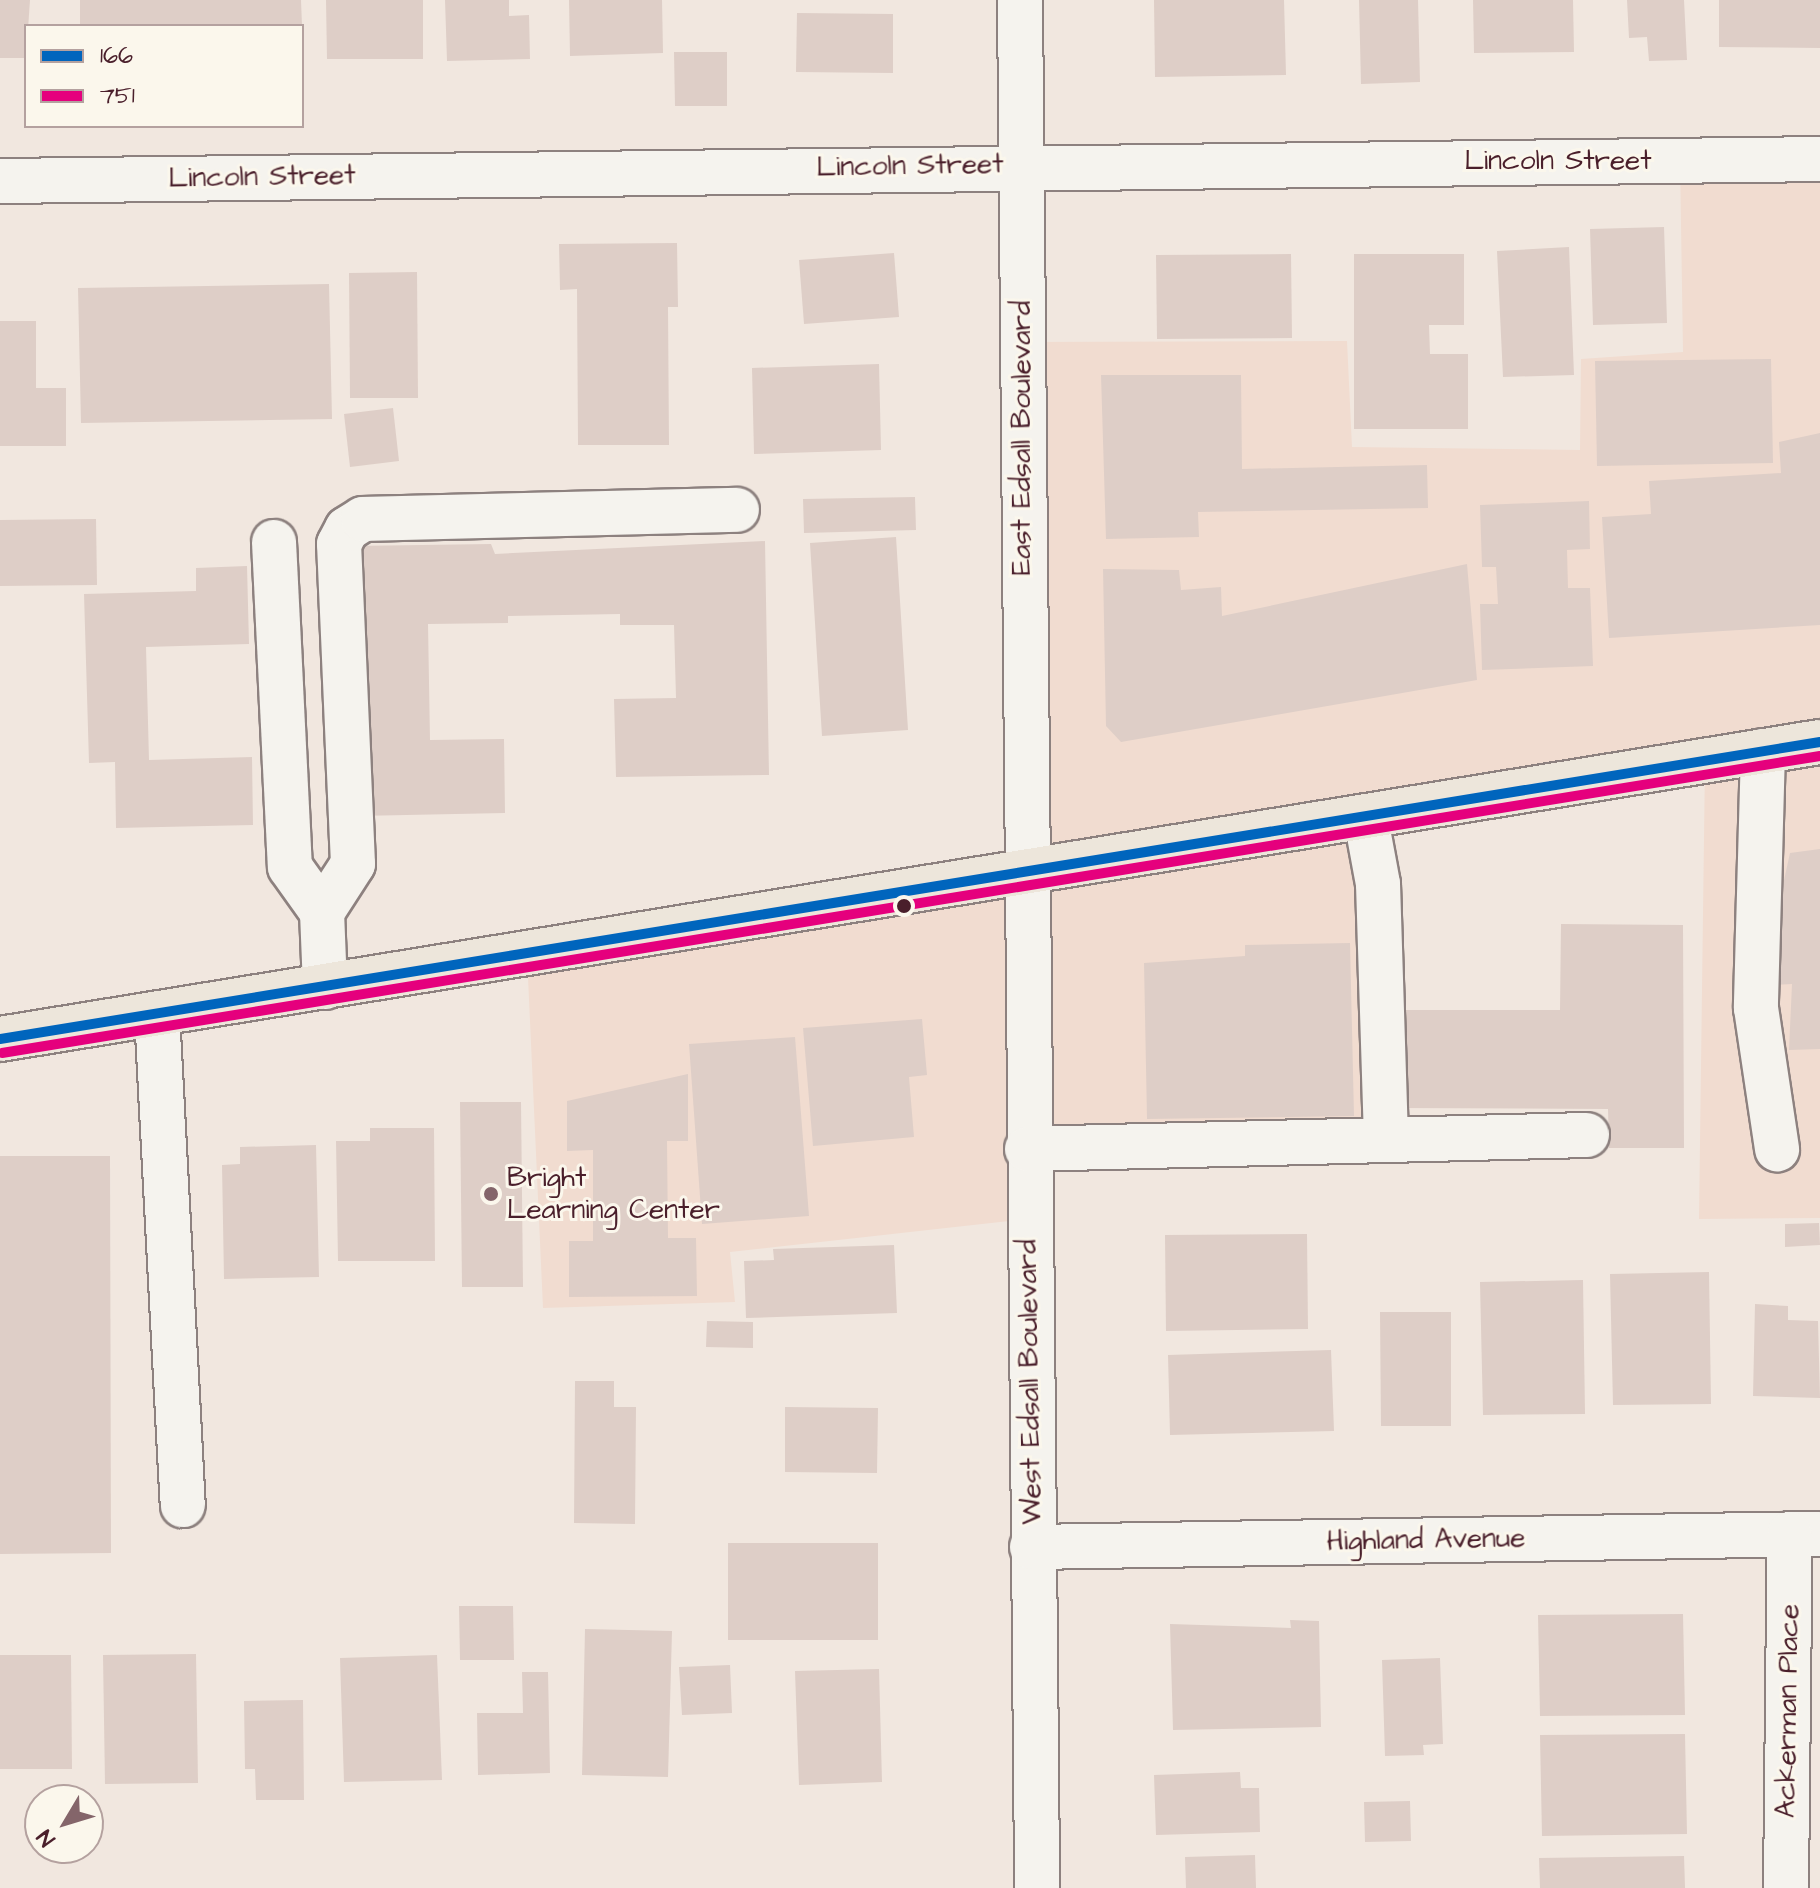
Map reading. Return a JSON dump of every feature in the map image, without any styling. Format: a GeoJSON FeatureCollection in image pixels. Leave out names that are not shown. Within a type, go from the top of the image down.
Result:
{"type":"FeatureCollection","features":[{"type":"Feature","properties":{"kind":"main road"},"geometry":{"type":"LineString","coordinates":[[0,1039],[1024,876],[1820,742]]}},
{"type":"Feature","properties":{"kind":"street","name":"East Edsall Boulevard"},"geometry":{"type":"LineString","coordinates":[[1020,0],[1024,876]]}},
{"type":"Feature","properties":{"kind":"street","name":"Lincoln Street"},"geometry":{"type":"LineString","coordinates":[[0,181],[1021,164],[1820,159]]}},
{"type":"Feature","properties":{"kind":"street"},"geometry":{"type":"LineString","coordinates":[[322,912],[353,864],[339,544],[347,529],[363,519],[737,510]]}},
{"type":"Feature","properties":{"kind":"street"},"geometry":{"type":"LineString","coordinates":[[274,542],[290,867],[322,912],[325,987]]}},
{"type":"Feature","properties":{"kind":"street"},"geometry":{"type":"LineString","coordinates":[[1763,751],[1756,1008],[1777,1149]]}},
{"type":"Feature","properties":{"kind":"street"},"geometry":{"type":"LineString","coordinates":[[1366,819],[1378,884],[1386,1140]]}},
{"type":"Feature","properties":{"kind":"street","name":"West Edsall Boulevard"},"geometry":{"type":"LineString","coordinates":[[1024,876],[1037,1888]]}},
{"type":"Feature","properties":{"kind":"street"},"geometry":{"type":"LineString","coordinates":[[157,1014],[183,1505]]}},
{"type":"Feature","properties":{"kind":"street"},"geometry":{"type":"LineString","coordinates":[[1027,1149],[1587,1135]]}},
{"type":"Feature","properties":{"kind":"street","name":"Highland Avenue"},"geometry":{"type":"LineString","coordinates":[[1032,1547],[1805,1534]]}},
{"type":"Feature","properties":{"kind":"street","name":"Ackerman Place"},"geometry":{"type":"LineString","coordinates":[[1786,1888],[1805,1534]]}},
{"type":"Feature","properties":{"kind":"shaded area"},"geometry":{"type":"Polygon","coordinates":[[[1820,159],[1820,1218],[1699,1219],[1705,762],[1366,819],[1386,1140],[1028,1149],[1028,1219],[730,1252],[735,1302],[543,1308],[527,955],[1024,876],[1021,342],[1347,341],[1352,447],[1580,450],[1581,359],[1683,352],[1680,160],[1820,159]]]}},
{"type":"Feature","properties":{"kind":"building"},"geometry":{"type":"Polygon","coordinates":[[[0,0],[30,0],[28,24],[24,24],[24,58],[0,58],[0,0]]]}},
{"type":"Feature","properties":{"kind":"building"},"geometry":{"type":"Polygon","coordinates":[[[80,0],[301,0],[302,24],[80,24],[80,0]]]}},
{"type":"Feature","properties":{"kind":"building"},"geometry":{"type":"Polygon","coordinates":[[[326,0],[423,0],[423,59],[327,59],[326,0]]]}},
{"type":"Feature","properties":{"kind":"building"},"geometry":{"type":"Polygon","coordinates":[[[445,0],[509,0],[509,16],[529,15],[530,59],[447,61],[445,0]]]}},
{"type":"Feature","properties":{"kind":"building"},"geometry":{"type":"Polygon","coordinates":[[[569,0],[662,0],[663,53],[570,56],[569,0]]]}},
{"type":"Feature","properties":{"kind":"building"},"geometry":{"type":"Polygon","coordinates":[[[1154,0],[1284,0],[1286,75],[1155,77],[1154,0]]]}},
{"type":"Feature","properties":{"kind":"building"},"geometry":{"type":"Polygon","coordinates":[[[1359,0],[1418,0],[1420,82],[1361,84],[1359,0]]]}},
{"type":"Feature","properties":{"kind":"building"},"geometry":{"type":"Polygon","coordinates":[[[1473,0],[1573,0],[1574,52],[1474,53],[1473,0]]]}},
{"type":"Feature","properties":{"kind":"building"},"geometry":{"type":"Polygon","coordinates":[[[1627,0],[1684,0],[1687,60],[1649,61],[1647,37],[1629,38],[1627,0]]]}},
{"type":"Feature","properties":{"kind":"building"},"geometry":{"type":"Polygon","coordinates":[[[1719,0],[1820,0],[1820,48],[1719,47],[1719,0]]]}},
{"type":"Feature","properties":{"kind":"building"},"geometry":{"type":"Polygon","coordinates":[[[797,13],[893,14],[893,73],[796,72],[797,13]]]}},
{"type":"Feature","properties":{"kind":"building"},"geometry":{"type":"Polygon","coordinates":[[[674,52],[727,52],[727,106],[675,106],[674,52]]]}},
{"type":"Feature","properties":{"kind":"building"},"geometry":{"type":"Polygon","coordinates":[[[1664,227],[1667,323],[1593,325],[1590,229],[1664,227]]]}},
{"type":"Feature","properties":{"kind":"building"},"geometry":{"type":"Polygon","coordinates":[[[677,243],[678,307],[668,307],[669,445],[578,445],[577,289],[560,290],[559,244],[677,243]]]}},
{"type":"Feature","properties":{"kind":"building"},"geometry":{"type":"Polygon","coordinates":[[[1569,247],[1574,375],[1503,377],[1497,251],[1569,247]]]}},
{"type":"Feature","properties":{"kind":"building"},"geometry":{"type":"Polygon","coordinates":[[[894,253],[899,317],[804,324],[799,260],[894,253]]]}},
{"type":"Feature","properties":{"kind":"building"},"geometry":{"type":"Polygon","coordinates":[[[1291,254],[1292,338],[1157,339],[1156,255],[1291,254]]]}},
{"type":"Feature","properties":{"kind":"building"},"geometry":{"type":"Polygon","coordinates":[[[1354,254],[1464,254],[1464,325],[1429,325],[1430,354],[1468,354],[1468,429],[1354,429],[1354,254]]]}},
{"type":"Feature","properties":{"kind":"building"},"geometry":{"type":"Polygon","coordinates":[[[417,272],[418,398],[350,398],[349,273],[417,272]]]}},
{"type":"Feature","properties":{"kind":"building"},"geometry":{"type":"Polygon","coordinates":[[[329,284],[332,419],[81,423],[78,288],[329,284]]]}},
{"type":"Feature","properties":{"kind":"building"},"geometry":{"type":"Polygon","coordinates":[[[0,321],[36,321],[36,388],[66,388],[66,446],[0,446],[0,321]]]}},
{"type":"Feature","properties":{"kind":"building"},"geometry":{"type":"Polygon","coordinates":[[[1771,359],[1773,463],[1597,466],[1595,361],[1771,359]]]}},
{"type":"Feature","properties":{"kind":"building"},"geometry":{"type":"Polygon","coordinates":[[[879,364],[881,450],[754,454],[752,368],[879,364]]]}},
{"type":"Feature","properties":{"kind":"building"},"geometry":{"type":"Polygon","coordinates":[[[1101,375],[1241,375],[1242,469],[1427,465],[1428,508],[1198,512],[1199,537],[1106,539],[1101,375]]]}},
{"type":"Feature","properties":{"kind":"building"},"geometry":{"type":"Polygon","coordinates":[[[393,408],[399,461],[350,467],[344,414],[393,408]]]}},
{"type":"Feature","properties":{"kind":"building"},"geometry":{"type":"Polygon","coordinates":[[[1820,433],[1820,625],[1609,638],[1602,517],[1651,514],[1649,481],[1781,473],[1779,442],[1820,433]]]}},
{"type":"Feature","properties":{"kind":"building"},"geometry":{"type":"Polygon","coordinates":[[[915,497],[916,530],[804,533],[803,499],[915,497]]]}},
{"type":"Feature","properties":{"kind":"building"},"geometry":{"type":"Polygon","coordinates":[[[1589,501],[1590,549],[1567,550],[1568,588],[1590,588],[1593,666],[1482,670],[1480,604],[1498,604],[1496,567],[1482,567],[1480,505],[1589,501]]]}},
{"type":"Feature","properties":{"kind":"building"},"geometry":{"type":"Polygon","coordinates":[[[96,519],[97,585],[0,586],[0,520],[96,519]]]}},
{"type":"Feature","properties":{"kind":"building"},"geometry":{"type":"Polygon","coordinates":[[[896,537],[908,730],[822,736],[810,543],[896,537]]]}},
{"type":"Feature","properties":{"kind":"building"},"geometry":{"type":"Polygon","coordinates":[[[765,541],[769,775],[616,777],[614,699],[676,698],[674,625],[620,625],[620,614],[508,616],[508,623],[428,624],[430,740],[504,739],[505,813],[357,816],[353,546],[491,544],[495,554],[765,541]]]}},
{"type":"Feature","properties":{"kind":"building"},"geometry":{"type":"Polygon","coordinates":[[[1467,564],[1477,680],[1121,742],[1106,726],[1103,569],[1179,570],[1181,590],[1221,587],[1222,616],[1467,564]]]}},
{"type":"Feature","properties":{"kind":"building"},"geometry":{"type":"Polygon","coordinates":[[[247,566],[249,644],[146,647],[149,760],[252,757],[253,825],[116,828],[115,762],[89,763],[84,594],[196,591],[196,568],[247,566]]]}},
{"type":"Feature","properties":{"kind":"building"},"geometry":{"type":"Polygon","coordinates":[[[1820,849],[1820,1049],[1789,1050],[1792,984],[1773,985],[1769,948],[1790,853],[1820,849]]]}},
{"type":"Feature","properties":{"kind":"building"},"geometry":{"type":"Polygon","coordinates":[[[1561,924],[1683,925],[1684,1148],[1609,1148],[1608,1109],[1393,1108],[1393,1010],[1560,1010],[1561,924]]]}},
{"type":"Feature","properties":{"kind":"building"},"geometry":{"type":"Polygon","coordinates":[[[1350,943],[1354,1116],[1147,1119],[1144,963],[1245,956],[1245,945],[1350,943]]]}},
{"type":"Feature","properties":{"kind":"building"},"geometry":{"type":"Polygon","coordinates":[[[922,1019],[927,1075],[909,1077],[914,1137],[813,1146],[803,1028],[922,1019]]]}},
{"type":"Feature","properties":{"kind":"building"},"geometry":{"type":"Polygon","coordinates":[[[795,1037],[809,1216],[702,1224],[689,1044],[795,1037]]]}},
{"type":"Feature","properties":{"kind":"building"},"geometry":{"type":"Polygon","coordinates":[[[688,1074],[688,1141],[667,1141],[668,1238],[696,1238],[697,1296],[569,1297],[569,1241],[593,1241],[593,1150],[567,1151],[567,1101],[688,1074]]]}},
{"type":"Feature","properties":{"kind":"building","name":"Bright Learning Center"},"geometry":{"type":"Polygon","coordinates":[[[460,1102],[521,1102],[523,1287],[462,1287],[460,1102]]]}},
{"type":"Feature","properties":{"kind":"building"},"geometry":{"type":"Polygon","coordinates":[[[370,1128],[434,1128],[435,1261],[338,1261],[336,1141],[370,1141],[370,1128]]]}},
{"type":"Feature","properties":{"kind":"building"},"geometry":{"type":"Polygon","coordinates":[[[316,1145],[319,1277],[224,1279],[222,1165],[240,1164],[240,1147],[316,1145]]]}},
{"type":"Feature","properties":{"kind":"building"},"geometry":{"type":"Polygon","coordinates":[[[0,1156],[110,1156],[111,1553],[0,1554],[0,1156]]]}},
{"type":"Feature","properties":{"kind":"building"},"geometry":{"type":"Polygon","coordinates":[[[1819,1223],[1820,1245],[1785,1247],[1785,1224],[1819,1223]]]}},
{"type":"Feature","properties":{"kind":"building"},"geometry":{"type":"Polygon","coordinates":[[[1307,1234],[1308,1329],[1166,1331],[1165,1235],[1307,1234]]]}},
{"type":"Feature","properties":{"kind":"building"},"geometry":{"type":"Polygon","coordinates":[[[894,1245],[897,1313],[746,1318],[744,1261],[774,1260],[773,1249],[894,1245]]]}},
{"type":"Feature","properties":{"kind":"building"},"geometry":{"type":"Polygon","coordinates":[[[1709,1272],[1711,1404],[1613,1405],[1610,1274],[1709,1272]]]}},
{"type":"Feature","properties":{"kind":"building"},"geometry":{"type":"Polygon","coordinates":[[[1583,1280],[1585,1414],[1483,1415],[1480,1282],[1583,1280]]]}},
{"type":"Feature","properties":{"kind":"building"},"geometry":{"type":"Polygon","coordinates":[[[1755,1304],[1788,1306],[1788,1320],[1818,1321],[1820,1398],[1753,1396],[1755,1304]]]}},
{"type":"Feature","properties":{"kind":"building"},"geometry":{"type":"Polygon","coordinates":[[[1380,1312],[1451,1312],[1451,1426],[1381,1426],[1380,1312]]]}},
{"type":"Feature","properties":{"kind":"building"},"geometry":{"type":"Polygon","coordinates":[[[707,1321],[753,1322],[753,1348],[706,1347],[707,1321]]]}},
{"type":"Feature","properties":{"kind":"building"},"geometry":{"type":"Polygon","coordinates":[[[1331,1350],[1334,1431],[1170,1435],[1168,1355],[1331,1350]]]}},
{"type":"Feature","properties":{"kind":"building"},"geometry":{"type":"Polygon","coordinates":[[[575,1381],[614,1381],[614,1407],[636,1407],[635,1524],[574,1523],[575,1381]]]}},
{"type":"Feature","properties":{"kind":"building"},"geometry":{"type":"Polygon","coordinates":[[[785,1407],[878,1408],[877,1473],[785,1472],[785,1407]]]}},
{"type":"Feature","properties":{"kind":"building"},"geometry":{"type":"Polygon","coordinates":[[[728,1543],[878,1543],[878,1640],[728,1640],[728,1543]]]}},
{"type":"Feature","properties":{"kind":"building"},"geometry":{"type":"Polygon","coordinates":[[[459,1606],[513,1606],[514,1660],[460,1660],[459,1606]]]}},
{"type":"Feature","properties":{"kind":"building"},"geometry":{"type":"Polygon","coordinates":[[[1683,1614],[1685,1715],[1540,1716],[1538,1615],[1683,1614]]]}},
{"type":"Feature","properties":{"kind":"building"},"geometry":{"type":"Polygon","coordinates":[[[1290,1620],[1319,1621],[1321,1727],[1173,1730],[1170,1624],[1291,1628],[1290,1620]]]}},
{"type":"Feature","properties":{"kind":"building"},"geometry":{"type":"Polygon","coordinates":[[[585,1629],[672,1631],[668,1777],[582,1775],[585,1629]]]}},
{"type":"Feature","properties":{"kind":"building"},"geometry":{"type":"Polygon","coordinates":[[[196,1654],[198,1783],[105,1784],[103,1655],[196,1654]]]}},
{"type":"Feature","properties":{"kind":"building"},"geometry":{"type":"Polygon","coordinates":[[[0,1655],[71,1655],[72,1769],[0,1769],[0,1655]]]}},
{"type":"Feature","properties":{"kind":"building"},"geometry":{"type":"Polygon","coordinates":[[[437,1655],[442,1780],[344,1782],[340,1658],[437,1655]]]}},
{"type":"Feature","properties":{"kind":"building"},"geometry":{"type":"Polygon","coordinates":[[[1440,1658],[1443,1744],[1423,1745],[1424,1755],[1385,1756],[1382,1660],[1440,1658]]]}},
{"type":"Feature","properties":{"kind":"building"},"geometry":{"type":"Polygon","coordinates":[[[730,1665],[732,1713],[682,1715],[679,1667],[730,1665]]]}},
{"type":"Feature","properties":{"kind":"building"},"geometry":{"type":"Polygon","coordinates":[[[879,1669],[882,1782],[799,1785],[795,1671],[879,1669]]]}},
{"type":"Feature","properties":{"kind":"building"},"geometry":{"type":"Polygon","coordinates":[[[522,1672],[548,1672],[550,1773],[478,1775],[477,1713],[523,1713],[522,1672]]]}},
{"type":"Feature","properties":{"kind":"building"},"geometry":{"type":"Polygon","coordinates":[[[303,1700],[304,1800],[256,1800],[255,1769],[245,1769],[244,1701],[303,1700]]]}},
{"type":"Feature","properties":{"kind":"building"},"geometry":{"type":"Polygon","coordinates":[[[1685,1734],[1687,1834],[1542,1836],[1540,1735],[1685,1734]]]}},
{"type":"Feature","properties":{"kind":"building"},"geometry":{"type":"Polygon","coordinates":[[[1240,1772],[1241,1788],[1259,1788],[1260,1832],[1156,1835],[1154,1775],[1240,1772]]]}},
{"type":"Feature","properties":{"kind":"building"},"geometry":{"type":"Polygon","coordinates":[[[1410,1801],[1411,1841],[1365,1842],[1364,1802],[1410,1801]]]}},
{"type":"Feature","properties":{"kind":"building"},"geometry":{"type":"Polygon","coordinates":[[[1255,1855],[1256,1888],[1186,1888],[1185,1857],[1255,1855]]]}},
{"type":"Feature","properties":{"kind":"building"},"geometry":{"type":"Polygon","coordinates":[[[1684,1856],[1685,1888],[1540,1888],[1539,1858],[1684,1856]]]}},
{"type":"Feature","properties":{"kind":"transit line","name":"166"},"geometry":{"type":"LineString","coordinates":[[0,1039],[1820,742]]}},
{"type":"Feature","properties":{"kind":"transit line","name":"751"},"geometry":{"type":"LineString","coordinates":[[2,1053],[1820,756]]}},
{"type":"Feature","properties":{"kind":"place","name":"Bright Learning Center"},"geometry":{"type":"Point","coordinates":[491,1194]}}]}
